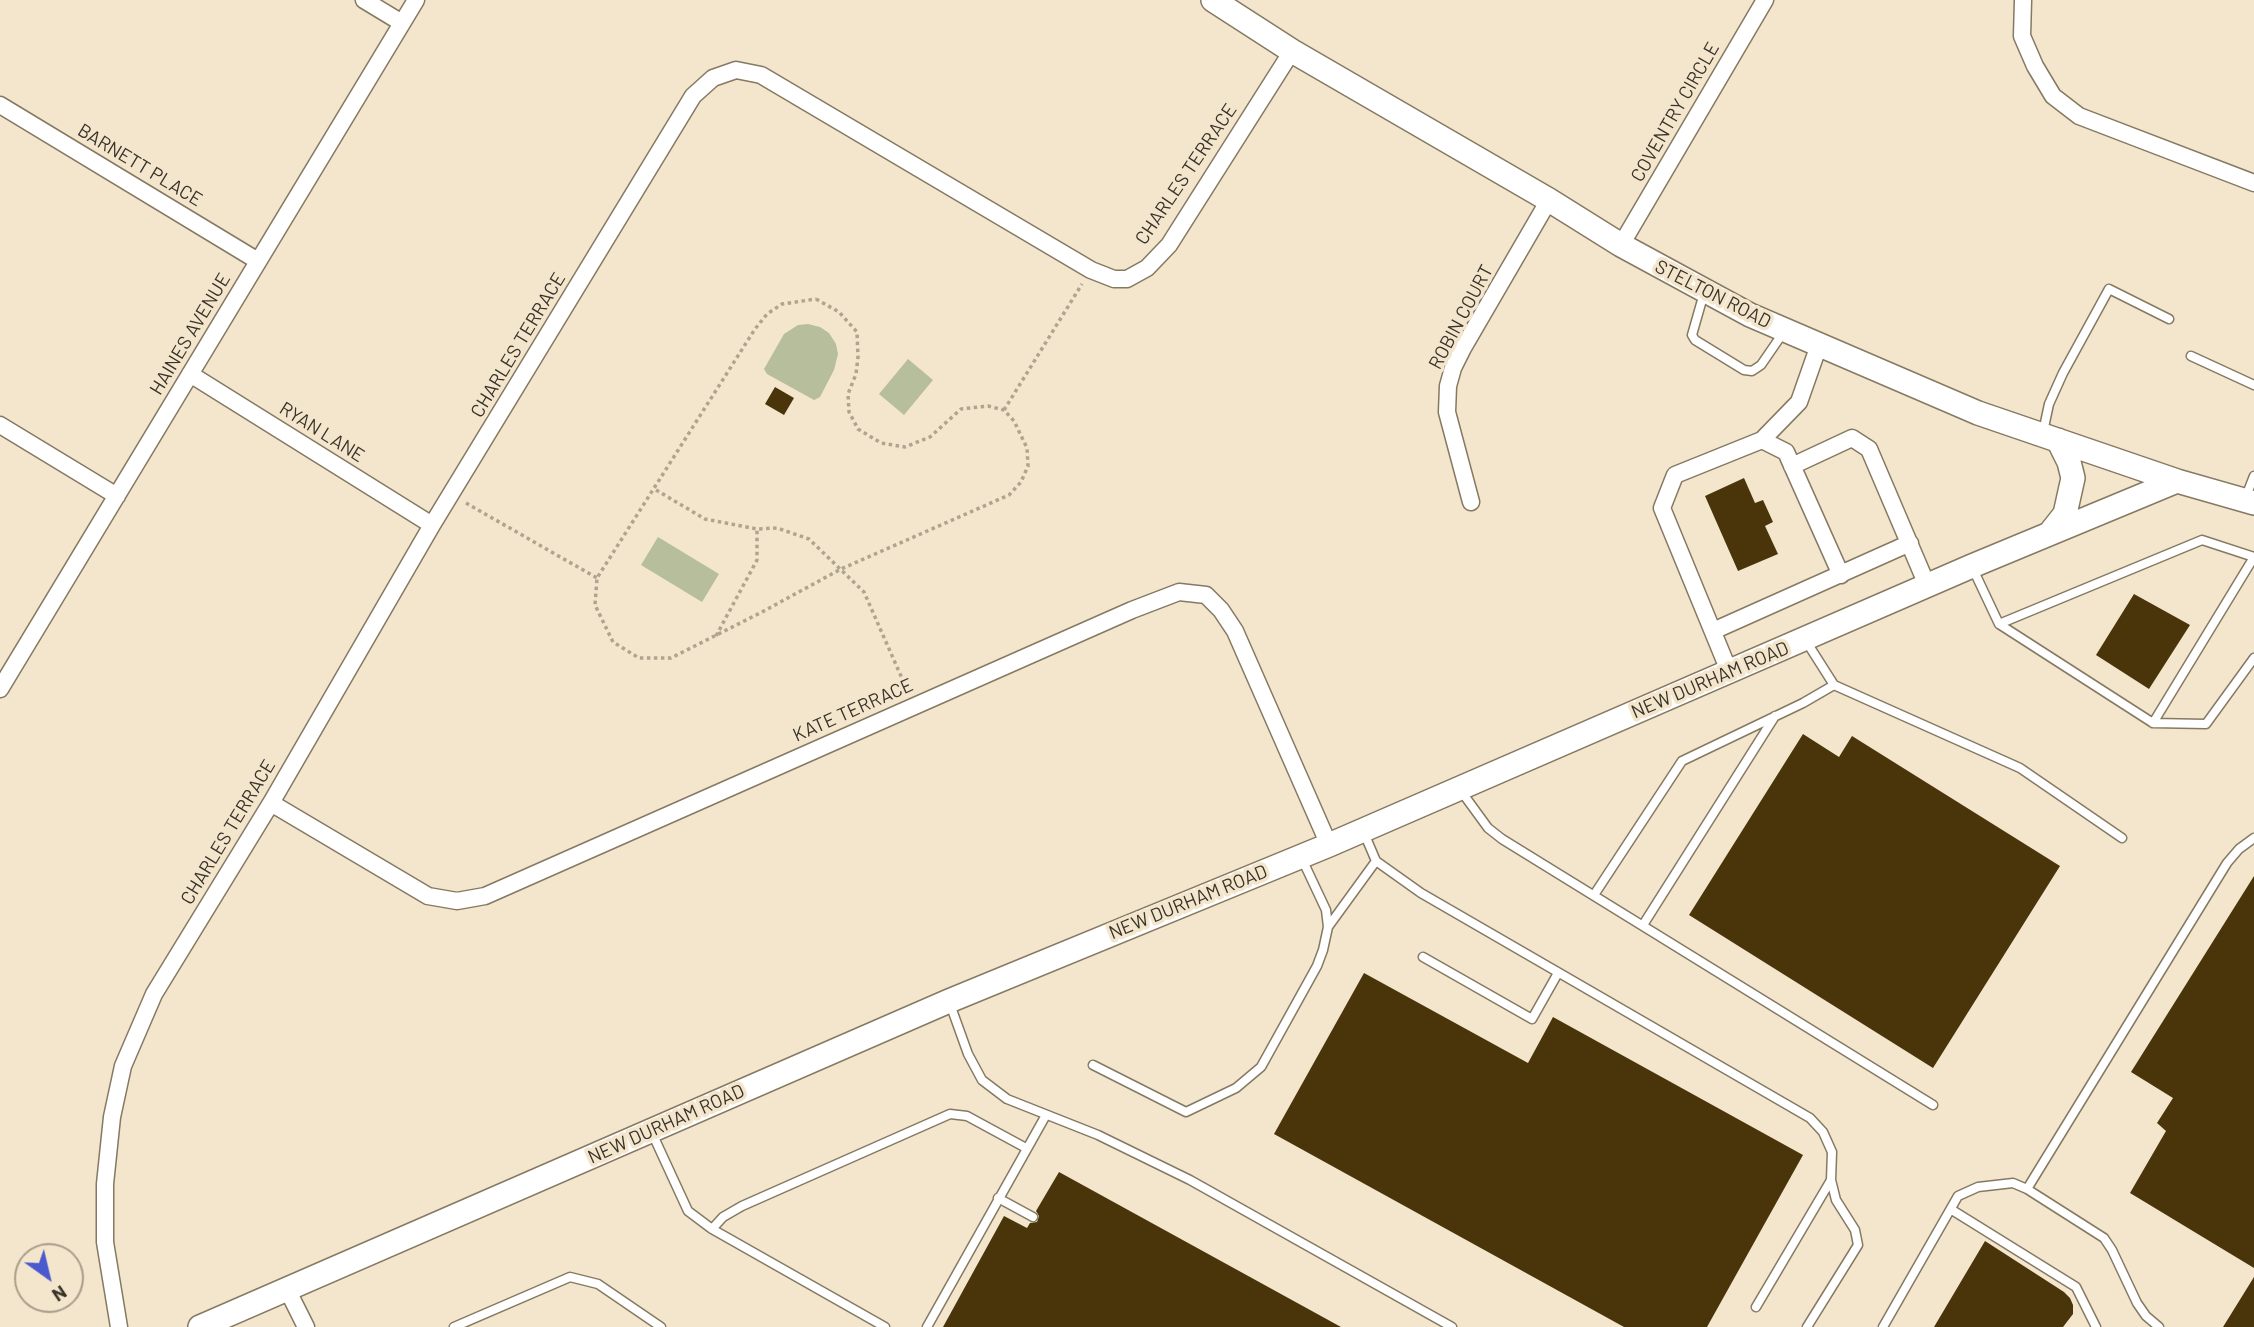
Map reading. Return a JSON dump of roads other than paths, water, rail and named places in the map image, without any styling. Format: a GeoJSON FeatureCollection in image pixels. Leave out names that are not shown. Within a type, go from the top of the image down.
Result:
{"type":"FeatureCollection","features":[{"type":"Feature","properties":{"kind":"main road","name":"STELTON ROAD"},"geometry":{"type":"LineString","coordinates":[[1224,3],[1292,51],[1549,200],[1621,245],[1750,315],[1978,413],[2177,481],[2249,501]]}},
{"type":"Feature","properties":{"kind":"main road"},"geometry":{"type":"LineString","coordinates":[[2050,438],[2069,462],[2073,478],[2065,514],[2050,533]]}},
{"type":"Feature","properties":{"kind":"main road","name":"NEW DURHAM ROAD"},"geometry":{"type":"LineString","coordinates":[[201,1327],[949,1001],[1329,845],[1927,585],[2177,481]]}},
{"type":"Feature","properties":{"kind":"street"},"geometry":{"type":"LineString","coordinates":[[364,0],[402,23]]}},
{"type":"Feature","properties":{"kind":"street","name":"HAINES AVENUE"},"geometry":{"type":"LineString","coordinates":[[0,690],[415,0]]}},
{"type":"Feature","properties":{"kind":"street","name":"COVENTRY CIRCLE"},"geometry":{"type":"LineString","coordinates":[[1621,245],[1765,0]]}},
{"type":"Feature","properties":{"kind":"street"},"geometry":{"type":"LineString","coordinates":[[2023,0],[2022,36],[2035,66],[2053,96],[2079,116],[2254,183]]}},
{"type":"Feature","properties":{"kind":"street","name":"CHARLES TERRACE"},"geometry":{"type":"LineString","coordinates":[[119,1327],[105,1241],[105,1184],[112,1117],[123,1066],[154,994],[271,803],[432,526],[693,96],[713,78],[736,70],[761,75],[1091,270],[1114,279],[1127,279],[1147,268],[1169,244],[1292,51]]}},
{"type":"Feature","properties":{"kind":"street","name":"BARNETT PLACE"},"geometry":{"type":"LineString","coordinates":[[0,105],[258,261]]}},
{"type":"Feature","properties":{"kind":"street","name":"ROBIN COURT"},"geometry":{"type":"LineString","coordinates":[[1471,502],[1447,412],[1448,386],[1453,368],[1549,200]]}},
{"type":"Feature","properties":{"kind":"street"},"geometry":{"type":"LineString","coordinates":[[1729,671],[1662,508],[1675,475],[1762,440],[1799,402],[1819,345]]}},
{"type":"Feature","properties":{"kind":"street","name":"RYAN LANE"},"geometry":{"type":"LineString","coordinates":[[190,374],[432,526]]}},
{"type":"Feature","properties":{"kind":"street"},"geometry":{"type":"LineString","coordinates":[[0,425],[117,496]]}},
{"type":"Feature","properties":{"kind":"street"},"geometry":{"type":"LineString","coordinates":[[1791,466],[1852,438],[1869,449],[1927,585]]}},
{"type":"Feature","properties":{"kind":"street"},"geometry":{"type":"LineString","coordinates":[[1762,440],[1786,452],[1841,575]]}},
{"type":"Feature","properties":{"kind":"street"},"geometry":{"type":"LineString","coordinates":[[1713,631],[1910,543]]}},
{"type":"Feature","properties":{"kind":"street","name":"KATE TERRACE"},"geometry":{"type":"LineString","coordinates":[[271,803],[428,896],[457,901],[485,896],[1132,610],[1179,592],[1206,596],[1222,610],[1235,631],[1329,845]]}},
{"type":"Feature","properties":{"kind":"street"},"geometry":{"type":"LineString","coordinates":[[287,1289],[306,1327]]}},
{"type":"Feature","properties":{"kind":"lane"},"geometry":{"type":"LineString","coordinates":[[2050,438],[2049,404],[2109,289],[2169,319]]}},
{"type":"Feature","properties":{"kind":"lane"},"geometry":{"type":"LineString","coordinates":[[1704,291],[1692,335],[1695,340],[1744,370],[1752,371],[1769,357],[1785,330]]}},
{"type":"Feature","properties":{"kind":"lane"},"geometry":{"type":"LineString","coordinates":[[2191,356],[2254,385]]}},
{"type":"Feature","properties":{"kind":"lane"},"geometry":{"type":"LineString","coordinates":[[2249,501],[2254,476]]}},
{"type":"Feature","properties":{"kind":"lane"},"geometry":{"type":"LineString","coordinates":[[1999,624],[2202,540],[2254,557],[2153,723]]}},
{"type":"Feature","properties":{"kind":"lane"},"geometry":{"type":"LineString","coordinates":[[1972,566],[1999,624],[2153,723],[2206,724],[2254,658]]}},
{"type":"Feature","properties":{"kind":"lane"},"geometry":{"type":"LineString","coordinates":[[1805,638],[1834,685],[2020,768],[2122,838]]}},
{"type":"Feature","properties":{"kind":"lane"},"geometry":{"type":"LineString","coordinates":[[1594,895],[1682,761],[1834,685]]}},
{"type":"Feature","properties":{"kind":"lane"},"geometry":{"type":"LineString","coordinates":[[1643,925],[1775,716]]}},
{"type":"Feature","properties":{"kind":"lane"},"geometry":{"type":"LineString","coordinates":[[1459,788],[1488,828],[1933,1105]]}},
{"type":"Feature","properties":{"kind":"lane"},"geometry":{"type":"LineString","coordinates":[[1363,830],[1376,861],[1421,893],[1810,1118],[1823,1132],[1832,1152],[1831,1180],[1836,1200],[1855,1230],[1858,1245],[1807,1327]]}},
{"type":"Feature","properties":{"kind":"lane"},"geometry":{"type":"LineString","coordinates":[[2027,1189],[2227,863],[2239,849],[2254,838]]}},
{"type":"Feature","properties":{"kind":"lane"},"geometry":{"type":"LineString","coordinates":[[1093,1065],[1186,1112],[1236,1088],[1261,1068],[1324,950],[1328,927],[1326,910],[1301,856]]}},
{"type":"Feature","properties":{"kind":"lane"},"geometry":{"type":"LineString","coordinates":[[1328,927],[1376,861]]}},
{"type":"Feature","properties":{"kind":"lane"},"geometry":{"type":"LineString","coordinates":[[1423,957],[1532,1019],[1558,972]]}},
{"type":"Feature","properties":{"kind":"lane"},"geometry":{"type":"LineString","coordinates":[[949,1001],[968,1054],[982,1080],[1007,1099],[1098,1135],[1190,1180],[1452,1327]]}},
{"type":"Feature","properties":{"kind":"lane"},"geometry":{"type":"LineString","coordinates":[[712,1229],[723,1217],[742,1206],[950,1114],[967,1116],[1026,1148]]}},
{"type":"Feature","properties":{"kind":"lane"},"geometry":{"type":"LineString","coordinates":[[927,1327],[1046,1115]]}},
{"type":"Feature","properties":{"kind":"lane"},"geometry":{"type":"LineString","coordinates":[[651,1130],[688,1211],[712,1229],[885,1327]]}},
{"type":"Feature","properties":{"kind":"lane"},"geometry":{"type":"LineString","coordinates":[[1756,1307],[1831,1180]]}},
{"type":"Feature","properties":{"kind":"lane"},"geometry":{"type":"LineString","coordinates":[[1883,1327],[1958,1196],[1978,1187],[2013,1183],[2027,1189],[2104,1238],[2137,1303],[2146,1316],[2159,1327]]}},
{"type":"Feature","properties":{"kind":"lane"},"geometry":{"type":"LineString","coordinates":[[998,1198],[1033,1217]]}},
{"type":"Feature","properties":{"kind":"lane"},"geometry":{"type":"LineString","coordinates":[[1952,1210],[2077,1287],[2096,1327]]}},
{"type":"Feature","properties":{"kind":"lane"},"geometry":{"type":"LineString","coordinates":[[454,1327],[570,1277],[598,1284],[661,1327]]}}]}
